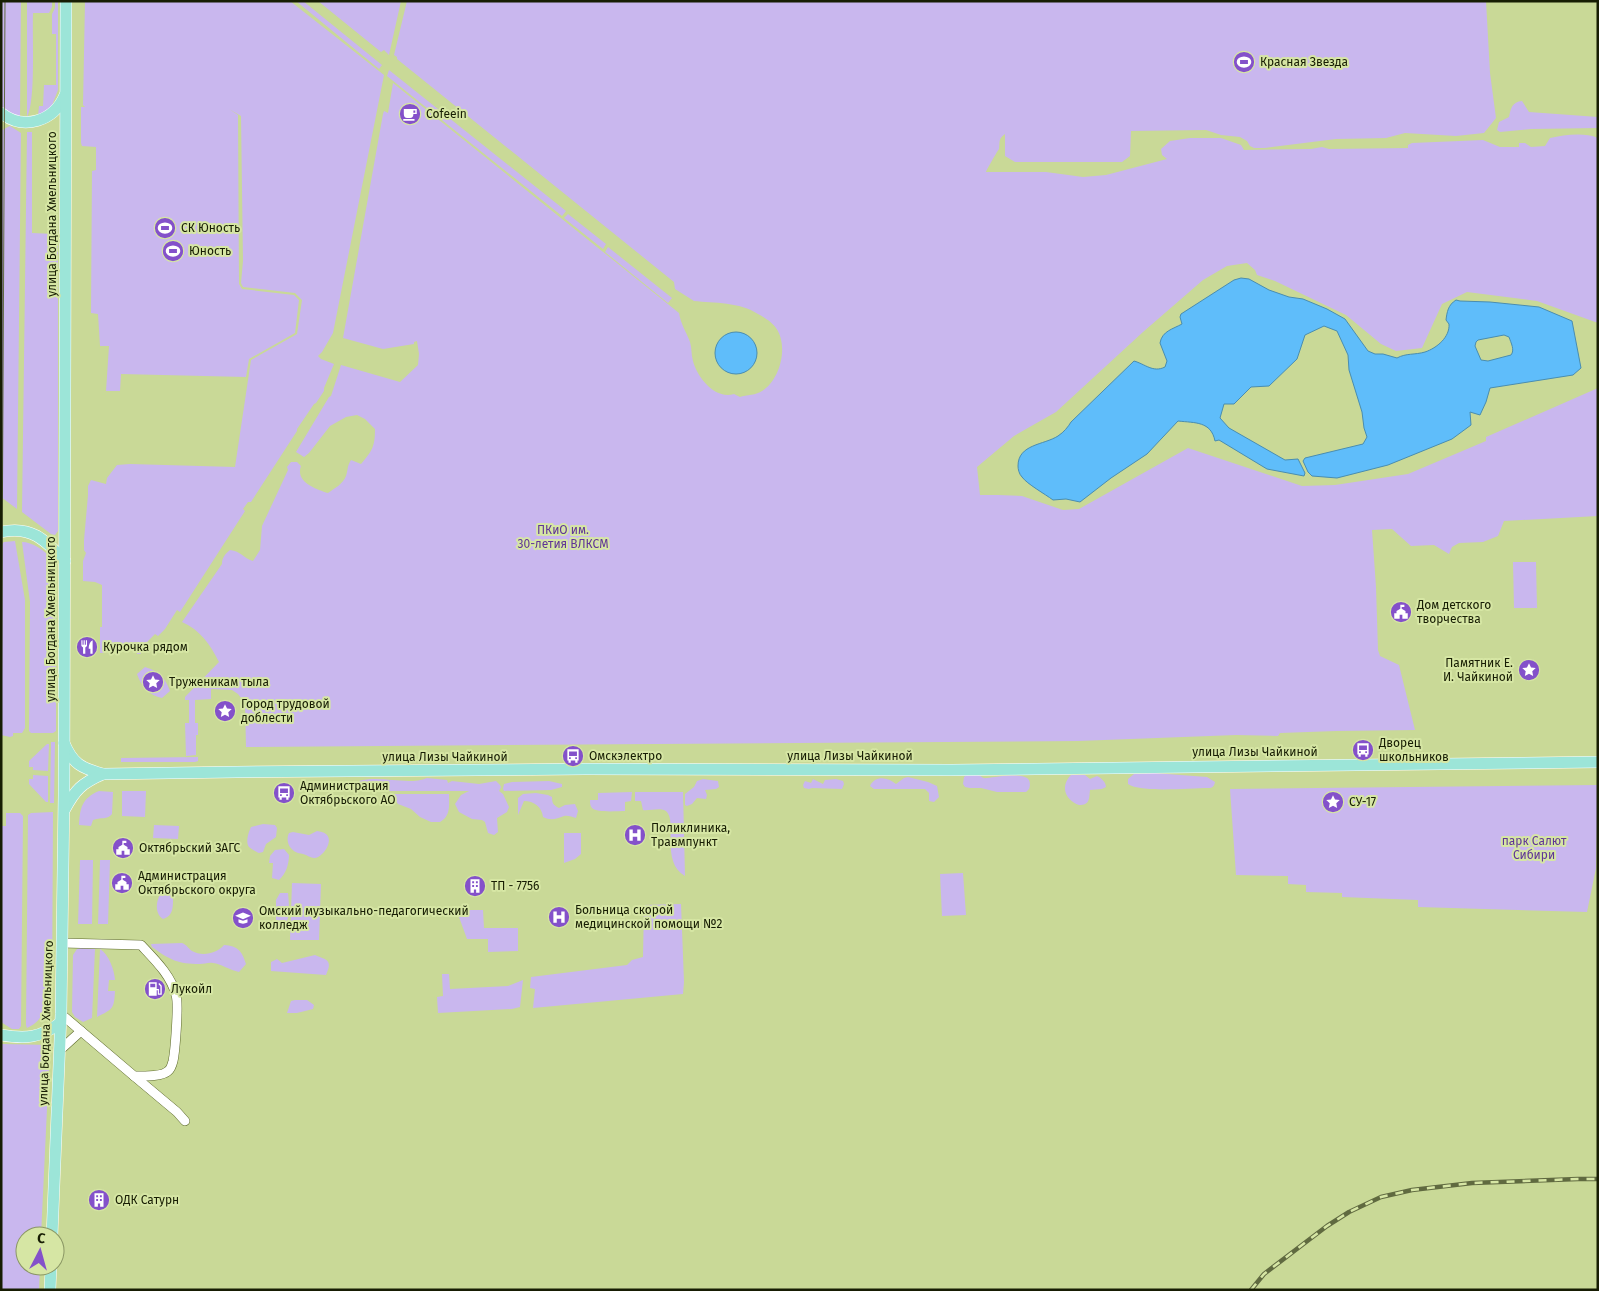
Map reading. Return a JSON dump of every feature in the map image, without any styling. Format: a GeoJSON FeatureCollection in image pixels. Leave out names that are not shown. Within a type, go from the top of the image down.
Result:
{"type":"FeatureCollection","features":[{"type":"Feature","properties":{"kind":"main road","name":"улица Богдана Хмельницкого"},"geometry":{"type":"LineString","coordinates":[[52,1226],[60,1019],[64,811],[66,1]]}},
{"type":"Feature","properties":{"kind":"main road"},"geometry":{"type":"LineString","coordinates":[[1,113],[18,122],[36,122],[55,112],[62,103],[66,93]]}},
{"type":"Feature","properties":{"kind":"main road"},"geometry":{"type":"LineString","coordinates":[[1,532],[12,530],[32,533],[47,543],[65,561]]}},
{"type":"Feature","properties":{"kind":"main road"},"geometry":{"type":"LineString","coordinates":[[64,743],[69,754],[77,763],[85,769],[103,774]]}},
{"type":"Feature","properties":{"kind":"main road","name":"улица Лизы Чайкиной"},"geometry":{"type":"LineString","coordinates":[[103,774],[575,770],[946,770],[1598,762]]}},
{"type":"Feature","properties":{"kind":"main road"},"geometry":{"type":"LineString","coordinates":[[64,811],[78,789],[86,782],[103,774]]}},
{"type":"Feature","properties":{"kind":"main road"},"geometry":{"type":"LineString","coordinates":[[1,1035],[37,1036],[51,1030],[60,1019]]}},
{"type":"Feature","properties":{"kind":"main road"},"geometry":{"type":"LineString","coordinates":[[50,1290],[51,1276]]}},
{"type":"Feature","properties":{"kind":"street"},"geometry":{"type":"LineString","coordinates":[[62,943],[141,945],[160,965],[169,980],[177,996],[173,1062],[170,1070],[165,1074],[134,1076]]}},
{"type":"Feature","properties":{"kind":"street"},"geometry":{"type":"LineString","coordinates":[[60,1019],[81,1031],[177,1112],[185,1121]]}},
{"type":"Feature","properties":{"kind":"street"},"geometry":{"type":"LineString","coordinates":[[59,1051],[81,1031]]}},
{"type":"Feature","properties":{"kind":"green space"},"geometry":{"type":"Polygon","coordinates":[[[1,1],[21,1],[20,119],[7,113],[1,105],[1,1]]]}},
{"type":"Feature","properties":{"kind":"green space"},"geometry":{"type":"Polygon","coordinates":[[[27,1],[52,1],[52,7],[49,13],[33,13],[33,83],[30,109],[27,117],[27,1]]]}},
{"type":"Feature","properties":{"kind":"green space"},"geometry":{"type":"Polygon","coordinates":[[[55,1],[58,1],[58,90],[51,108],[38,116],[39,106],[43,106],[44,85],[56,85],[56,34],[52,34],[52,14],[55,8],[55,1]]]}},
{"type":"Feature","properties":{"kind":"green space"},"geometry":{"type":"Polygon","coordinates":[[[85,1],[290,1],[384,75],[333,333],[318,356],[334,364],[324,391],[297,429],[251,502],[248,502],[243,509],[245,511],[180,612],[177,610],[165,629],[158,636],[155,634],[144,645],[147,648],[140,654],[137,654],[137,650],[104,650],[104,653],[100,653],[102,585],[83,581],[83,561],[86,553],[84,550],[84,540],[88,486],[91,480],[106,484],[107,478],[117,465],[235,467],[251,360],[297,334],[302,300],[295,293],[243,287],[241,283],[243,261],[241,116],[229,109],[238,115],[239,284],[242,289],[294,295],[299,300],[295,333],[249,359],[246,377],[121,374],[120,391],[106,391],[109,346],[100,346],[98,314],[91,313],[92,171],[96,170],[96,147],[82,146],[81,143],[81,107],[85,107],[83,105],[85,1]]]}},
{"type":"Feature","properties":{"kind":"green space"},"geometry":{"type":"Polygon","coordinates":[[[296,1],[303,1],[382,65],[379,69],[296,1]]]}},
{"type":"Feature","properties":{"kind":"green space"},"geometry":{"type":"Polygon","coordinates":[[[318,1],[401,1],[389,55],[384,50],[381,52],[318,1]]]}},
{"type":"Feature","properties":{"kind":"green space","name":"ПКиО им. 30-летия ВЛКСМ"},"geometry":{"type":"Polygon","coordinates":[[[407,1],[1486,1],[1490,73],[1496,118],[1484,133],[1456,136],[1405,133],[1386,138],[1336,139],[1254,148],[1240,137],[1221,135],[1206,130],[1131,131],[1130,156],[1122,162],[1015,162],[1005,156],[1005,134],[1000,139],[999,149],[986,172],[1046,172],[1083,177],[1106,175],[1167,159],[1162,155],[1161,149],[1170,141],[1190,138],[1221,138],[1241,145],[1244,150],[1311,149],[1322,147],[1329,149],[1408,148],[1408,145],[1412,143],[1483,140],[1500,147],[1519,147],[1519,143],[1525,143],[1531,147],[1545,146],[1550,138],[1574,135],[1592,136],[1598,138],[1598,323],[1537,301],[1467,292],[1442,304],[1422,348],[1396,351],[1381,344],[1346,315],[1275,281],[1257,275],[1255,270],[1247,263],[1227,266],[1203,280],[1056,412],[1014,436],[977,467],[980,495],[1022,496],[1063,510],[1079,509],[1188,448],[1302,486],[1335,485],[1408,474],[1486,441],[1486,437],[1598,388],[1598,516],[1504,521],[1498,536],[1483,542],[1459,543],[1452,547],[1449,554],[1434,545],[1411,546],[1392,529],[1372,530],[1378,650],[1380,656],[1399,665],[1415,730],[1336,731],[1280,733],[1278,736],[1236,735],[1078,741],[246,747],[245,703],[232,690],[211,689],[211,699],[195,700],[195,723],[198,723],[196,755],[186,756],[185,723],[189,723],[189,700],[185,700],[185,697],[219,662],[204,638],[182,622],[230,550],[253,561],[260,550],[262,526],[288,470],[287,467],[291,462],[297,462],[301,466],[300,472],[304,481],[328,493],[343,481],[351,460],[361,464],[370,452],[375,429],[365,419],[357,415],[346,417],[330,426],[304,457],[296,452],[331,396],[341,365],[400,382],[418,365],[417,341],[414,344],[383,349],[343,338],[383,114],[384,111],[388,113],[393,83],[679,313],[690,342],[695,367],[708,386],[720,394],[734,394],[740,397],[754,394],[768,386],[774,379],[781,362],[782,344],[780,335],[771,322],[743,307],[694,301],[675,289],[674,282],[397,59],[394,55],[407,1]]]}},
{"type":"Feature","properties":{"kind":"green space"},"geometry":{"type":"Polygon","coordinates":[[[389,70],[566,211],[562,216],[387,76],[389,70]]]}},
{"type":"Feature","properties":{"kind":"green space"},"geometry":{"type":"Polygon","coordinates":[[[1522,101],[1529,112],[1598,117],[1598,128],[1531,129],[1500,132],[1497,130],[1499,122],[1509,117],[1514,104],[1522,101]]]}},
{"type":"Feature","properties":{"kind":"green space"},"geometry":{"type":"Polygon","coordinates":[[[10,126],[21,133],[17,509],[1,497],[2,130],[10,126]]]}},
{"type":"Feature","properties":{"kind":"green space"},"geometry":{"type":"Polygon","coordinates":[[[27,132],[32,132],[32,233],[54,234],[54,220],[58,224],[58,531],[55,535],[22,512],[27,132]]]}},
{"type":"Feature","properties":{"kind":"green space"},"geometry":{"type":"Polygon","coordinates":[[[568,214],[606,244],[603,249],[564,218],[568,214]]]}},
{"type":"Feature","properties":{"kind":"green space"},"geometry":{"type":"Polygon","coordinates":[[[608,247],[672,298],[668,303],[605,252],[608,247]]]}},
{"type":"Feature","properties":{"kind":"green space"},"geometry":{"type":"Polygon","coordinates":[[[15,541],[25,600],[25,728],[22,733],[13,733],[13,736],[10,737],[1,735],[1,545],[4,542],[15,541]]]}},
{"type":"Feature","properties":{"kind":"green space"},"geometry":{"type":"Polygon","coordinates":[[[22,542],[34,545],[45,553],[52,561],[56,575],[56,731],[53,733],[31,733],[29,731],[30,602],[22,542]]]}},
{"type":"Feature","properties":{"kind":"green space"},"geometry":{"type":"Polygon","coordinates":[[[1513,562],[1536,562],[1537,608],[1514,608],[1513,562]]]}},
{"type":"Feature","properties":{"kind":"green space"},"geometry":{"type":"Polygon","coordinates":[[[145,667],[161,675],[166,682],[170,691],[162,698],[150,693],[141,683],[137,674],[145,667]]]}},
{"type":"Feature","properties":{"kind":"green space"},"geometry":{"type":"Polygon","coordinates":[[[51,742],[55,742],[54,803],[50,803],[51,742]]]}},
{"type":"Feature","properties":{"kind":"green space"},"geometry":{"type":"Polygon","coordinates":[[[49,744],[48,771],[33,770],[33,767],[29,767],[29,761],[49,744]]]}},
{"type":"Feature","properties":{"kind":"green space"},"geometry":{"type":"Polygon","coordinates":[[[198,757],[198,761],[195,762],[121,762],[121,758],[198,757]]]}},
{"type":"Feature","properties":{"kind":"green space"},"geometry":{"type":"Polygon","coordinates":[[[1154,773],[1207,777],[1215,782],[1210,788],[1178,789],[1143,788],[1128,784],[1128,779],[1134,774],[1154,773]]]}},
{"type":"Feature","properties":{"kind":"green space"},"geometry":{"type":"Polygon","coordinates":[[[968,774],[975,774],[985,778],[1019,776],[1027,778],[1030,786],[1026,792],[997,792],[981,788],[970,788],[965,787],[963,784],[964,777],[968,774]]]}},
{"type":"Feature","properties":{"kind":"green space"},"geometry":{"type":"Polygon","coordinates":[[[33,775],[48,776],[48,802],[29,784],[29,779],[33,779],[33,775]]]}},
{"type":"Feature","properties":{"kind":"green space"},"geometry":{"type":"Polygon","coordinates":[[[1071,775],[1085,775],[1090,779],[1097,776],[1102,779],[1106,787],[1090,790],[1087,803],[1079,805],[1067,796],[1065,788],[1071,775]]]}},
{"type":"Feature","properties":{"kind":"green space"},"geometry":{"type":"Polygon","coordinates":[[[908,777],[937,786],[939,797],[934,802],[929,801],[929,793],[925,789],[874,789],[870,786],[875,780],[882,778],[896,784],[908,777]]]}},
{"type":"Feature","properties":{"kind":"green space"},"geometry":{"type":"Polygon","coordinates":[[[427,778],[447,780],[448,783],[452,781],[479,784],[496,781],[501,787],[499,791],[503,794],[509,807],[507,812],[497,818],[498,832],[494,835],[488,833],[485,822],[472,819],[459,812],[455,804],[461,795],[469,791],[363,791],[359,781],[376,779],[411,781],[427,778]]]}},
{"type":"Feature","properties":{"kind":"green space"},"geometry":{"type":"Polygon","coordinates":[[[703,779],[718,781],[719,787],[705,790],[706,799],[697,798],[692,804],[685,805],[685,794],[694,787],[697,781],[703,779]]]}},
{"type":"Feature","properties":{"kind":"green space"},"geometry":{"type":"Polygon","coordinates":[[[813,779],[823,784],[825,780],[836,779],[843,781],[844,784],[842,789],[804,788],[805,781],[811,783],[813,779]]]}},
{"type":"Feature","properties":{"kind":"green space"},"geometry":{"type":"Polygon","coordinates":[[[549,781],[562,784],[562,787],[551,790],[504,791],[503,789],[504,784],[512,782],[549,781]]]}},
{"type":"Feature","properties":{"kind":"green space","name":"парк Салют Сибири"},"geometry":{"type":"Polygon","coordinates":[[[1598,785],[1596,868],[1587,912],[1418,907],[1418,900],[1342,897],[1342,893],[1306,892],[1306,885],[1288,884],[1288,876],[1236,875],[1230,789],[1598,785]]]}},
{"type":"Feature","properties":{"kind":"green space"},"geometry":{"type":"Polygon","coordinates":[[[99,791],[113,792],[112,814],[108,817],[93,820],[91,826],[79,825],[80,814],[85,800],[99,791]]]}},
{"type":"Feature","properties":{"kind":"green space"},"geometry":{"type":"Polygon","coordinates":[[[122,791],[146,791],[145,817],[122,816],[122,791]]]}},
{"type":"Feature","properties":{"kind":"green space"},"geometry":{"type":"Polygon","coordinates":[[[632,792],[631,801],[625,802],[625,811],[598,811],[590,805],[590,800],[598,800],[598,793],[632,792]]]}},
{"type":"Feature","properties":{"kind":"green space"},"geometry":{"type":"Polygon","coordinates":[[[635,792],[683,792],[685,876],[677,870],[673,861],[669,816],[664,810],[643,810],[641,801],[635,801],[635,792]]]}},
{"type":"Feature","properties":{"kind":"green space"},"geometry":{"type":"Polygon","coordinates":[[[536,793],[552,797],[553,804],[559,808],[575,804],[578,811],[576,818],[566,816],[549,819],[543,817],[537,805],[524,801],[518,815],[518,798],[523,794],[536,793]]]}},
{"type":"Feature","properties":{"kind":"green space"},"geometry":{"type":"Polygon","coordinates":[[[391,794],[449,794],[448,813],[444,820],[431,822],[420,817],[411,809],[398,804],[391,794]]]}},
{"type":"Feature","properties":{"kind":"green space"},"geometry":{"type":"Polygon","coordinates":[[[53,812],[52,998],[39,1019],[27,1028],[28,815],[31,813],[53,812]]]}},
{"type":"Feature","properties":{"kind":"green space"},"geometry":{"type":"Polygon","coordinates":[[[6,813],[20,813],[23,816],[21,1026],[19,1029],[12,1029],[1,1022],[1,826],[6,826],[6,813]]]}},
{"type":"Feature","properties":{"kind":"green space"},"geometry":{"type":"Polygon","coordinates":[[[263,824],[275,825],[277,828],[276,837],[266,844],[263,852],[259,853],[249,847],[247,840],[251,827],[263,824]]]}},
{"type":"Feature","properties":{"kind":"green space"},"geometry":{"type":"Polygon","coordinates":[[[154,825],[179,826],[178,839],[153,838],[154,825]]]}},
{"type":"Feature","properties":{"kind":"green space"},"geometry":{"type":"Polygon","coordinates":[[[317,831],[328,836],[329,841],[328,846],[318,857],[313,858],[297,853],[288,843],[289,833],[309,835],[317,831]]]}},
{"type":"Feature","properties":{"kind":"green space"},"geometry":{"type":"Polygon","coordinates":[[[564,833],[581,833],[581,854],[575,859],[564,863],[564,833]]]}},
{"type":"Feature","properties":{"kind":"green space"},"geometry":{"type":"Polygon","coordinates":[[[284,849],[289,855],[288,862],[285,872],[279,880],[272,878],[273,863],[269,863],[270,856],[275,850],[284,849]]]}},
{"type":"Feature","properties":{"kind":"green space"},"geometry":{"type":"Polygon","coordinates":[[[80,860],[93,860],[92,924],[78,924],[80,860]]]}},
{"type":"Feature","properties":{"kind":"green space"},"geometry":{"type":"Polygon","coordinates":[[[100,860],[110,860],[108,924],[98,924],[100,860]]]}},
{"type":"Feature","properties":{"kind":"green space"},"geometry":{"type":"Polygon","coordinates":[[[963,873],[966,915],[942,916],[940,874],[963,873]]]}},
{"type":"Feature","properties":{"kind":"green space"},"geometry":{"type":"Polygon","coordinates":[[[292,883],[321,884],[319,940],[290,940],[292,883]]]}},
{"type":"Feature","properties":{"kind":"green space"},"geometry":{"type":"Polygon","coordinates":[[[169,890],[173,895],[172,910],[167,918],[163,919],[158,913],[157,902],[162,892],[169,890]]]}},
{"type":"Feature","properties":{"kind":"green space"},"geometry":{"type":"Polygon","coordinates":[[[280,893],[288,893],[288,916],[283,927],[276,924],[276,900],[280,893]]]}},
{"type":"Feature","properties":{"kind":"green space"},"geometry":{"type":"Polygon","coordinates":[[[681,904],[683,994],[533,1008],[535,989],[530,988],[531,977],[627,965],[632,960],[643,957],[644,905],[681,904]]]}},
{"type":"Feature","properties":{"kind":"green space"},"geometry":{"type":"Polygon","coordinates":[[[465,910],[483,910],[484,928],[518,928],[518,951],[488,952],[488,939],[467,939],[459,917],[465,910]]]}},
{"type":"Feature","properties":{"kind":"green space"},"geometry":{"type":"Polygon","coordinates":[[[182,943],[192,951],[201,954],[214,952],[224,945],[233,947],[241,953],[246,964],[239,972],[213,963],[192,964],[180,962],[164,955],[152,947],[151,944],[182,943]]]}},
{"type":"Feature","properties":{"kind":"green space"},"geometry":{"type":"Polygon","coordinates":[[[77,949],[95,949],[92,1018],[83,1022],[75,1017],[72,1012],[73,955],[77,949]]]}},
{"type":"Feature","properties":{"kind":"green space"},"geometry":{"type":"Polygon","coordinates":[[[100,949],[112,967],[115,980],[109,980],[108,991],[115,991],[112,1008],[97,1017],[100,949]]]}},
{"type":"Feature","properties":{"kind":"green space"},"geometry":{"type":"Polygon","coordinates":[[[315,955],[328,961],[329,966],[326,975],[271,971],[271,962],[277,959],[282,963],[315,955]]]}},
{"type":"Feature","properties":{"kind":"green space"},"geometry":{"type":"Polygon","coordinates":[[[442,974],[449,974],[450,989],[508,986],[523,980],[520,1007],[438,1013],[437,997],[443,996],[442,974]]]}},
{"type":"Feature","properties":{"kind":"green space"},"geometry":{"type":"Polygon","coordinates":[[[307,1000],[314,1005],[313,1009],[297,1013],[287,1013],[291,1001],[307,1000]]]}},
{"type":"Feature","properties":{"kind":"green space"},"geometry":{"type":"Polygon","coordinates":[[[1,1044],[50,1045],[41,1226],[15,1226],[15,1276],[40,1276],[39,1290],[1,1290],[1,1044]]]}},
{"type":"Feature","properties":{"kind":"water"},"geometry":{"type":"Polygon","coordinates":[[[1241,278],[1249,279],[1269,290],[1289,297],[1303,299],[1327,309],[1345,319],[1368,351],[1397,358],[1425,352],[1434,348],[1442,341],[1449,329],[1449,324],[1446,320],[1448,309],[1456,300],[1539,307],[1572,321],[1581,368],[1573,375],[1490,388],[1480,415],[1470,412],[1471,425],[1452,439],[1388,465],[1337,478],[1312,476],[1303,461],[1305,458],[1363,444],[1367,437],[1362,412],[1349,370],[1348,355],[1337,331],[1324,326],[1305,335],[1297,359],[1269,386],[1251,387],[1234,404],[1224,404],[1220,418],[1229,428],[1285,460],[1298,459],[1305,473],[1304,476],[1267,469],[1219,440],[1215,441],[1213,434],[1206,426],[1178,421],[1147,454],[1080,502],[1066,499],[1053,500],[1024,480],[1018,467],[1022,453],[1062,433],[1134,361],[1153,369],[1165,367],[1167,361],[1160,343],[1163,336],[1168,331],[1182,324],[1181,314],[1234,280],[1241,278]],[[1504,335],[1478,340],[1475,346],[1481,360],[1488,361],[1511,355],[1513,349],[1509,337],[1504,335]]]}},
{"type":"Feature","properties":{"kind":"water"},"geometry":{"type":"Polygon","coordinates":[[[736,332],[751,338],[757,353],[751,368],[736,374],[721,368],[715,353],[721,338],[736,332]]]}},
{"type":"Feature","properties":{"kind":"tram line"},"geometry":{"type":"LineString","coordinates":[[1,779],[5,1]]}},
{"type":"Feature","properties":{"kind":"railway"},"geometry":{"type":"LineString","coordinates":[[1251,1290],[1264,1274],[1327,1226],[1349,1212],[1381,1197],[1412,1190],[1472,1183],[1598,1179]]}},
{"type":"Feature","properties":{"kind":"place","name":"Красная Звезда"},"geometry":{"type":"Point","coordinates":[1244,62]}},
{"type":"Feature","properties":{"kind":"place","name":"Cofeein"},"geometry":{"type":"Point","coordinates":[410,114]}},
{"type":"Feature","properties":{"kind":"place","name":"СК Юность"},"geometry":{"type":"Point","coordinates":[165,228]}},
{"type":"Feature","properties":{"kind":"place","name":"Юность"},"geometry":{"type":"Point","coordinates":[173,251]}},
{"type":"Feature","properties":{"kind":"place","name":"Дом детского творчества"},"geometry":{"type":"Point","coordinates":[1401,612]}},
{"type":"Feature","properties":{"kind":"place","name":"Курочка рядом"},"geometry":{"type":"Point","coordinates":[87,647]}},
{"type":"Feature","properties":{"kind":"place","name":"Памятник Е. И. Чайкиной"},"geometry":{"type":"Point","coordinates":[1529,670]}},
{"type":"Feature","properties":{"kind":"place","name":"Труженикам тыла"},"geometry":{"type":"Point","coordinates":[153,682]}},
{"type":"Feature","properties":{"kind":"place","name":"Город трудовой доблести"},"geometry":{"type":"Point","coordinates":[225,711]}},
{"type":"Feature","properties":{"kind":"place","name":"Дворец школьников"},"geometry":{"type":"Point","coordinates":[1363,750]}},
{"type":"Feature","properties":{"kind":"place","name":"Омскэлектро"},"geometry":{"type":"Point","coordinates":[573,756]}},
{"type":"Feature","properties":{"kind":"place","name":"Администрация Октябрьского АО"},"geometry":{"type":"Point","coordinates":[284,793]}},
{"type":"Feature","properties":{"kind":"place","name":"СУ-17"},"geometry":{"type":"Point","coordinates":[1333,802]}},
{"type":"Feature","properties":{"kind":"place","name":"Поликлиника, Травмпункт"},"geometry":{"type":"Point","coordinates":[635,835]}},
{"type":"Feature","properties":{"kind":"place","name":"Октябрьский ЗАГС"},"geometry":{"type":"Point","coordinates":[123,848]}},
{"type":"Feature","properties":{"kind":"place","name":"Администрация Октябрьского округа"},"geometry":{"type":"Point","coordinates":[122,883]}},
{"type":"Feature","properties":{"kind":"place","name":"ТП - 7756"},"geometry":{"type":"Point","coordinates":[475,886]}},
{"type":"Feature","properties":{"kind":"place","name":"Больница скорой медицинской помощи №2"},"geometry":{"type":"Point","coordinates":[559,917]}},
{"type":"Feature","properties":{"kind":"place","name":"Омский музыкально-педагогический колледж"},"geometry":{"type":"Point","coordinates":[243,918]}},
{"type":"Feature","properties":{"kind":"place","name":"Лукойл"},"geometry":{"type":"Point","coordinates":[155,989]}},
{"type":"Feature","properties":{"kind":"place","name":"ОДК Сатурн"},"geometry":{"type":"Point","coordinates":[99,1200]}}]}
